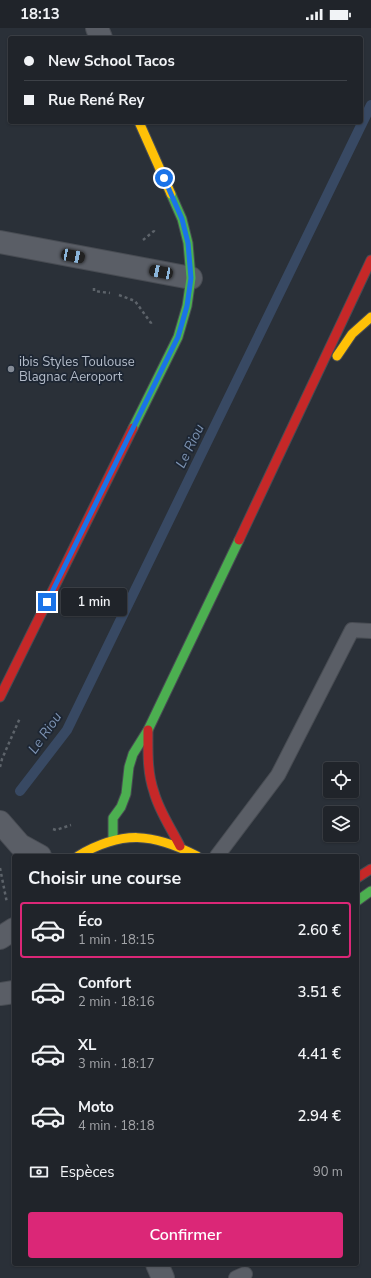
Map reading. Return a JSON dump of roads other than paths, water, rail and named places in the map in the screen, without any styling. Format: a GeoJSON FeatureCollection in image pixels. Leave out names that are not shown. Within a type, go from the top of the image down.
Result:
{"type":"FeatureCollection","features":[{"type":"Feature","properties":{"kind":"main road"},"geometry":{"type":"LineString","coordinates":[[0,697],[178,337],[187,306],[191,278],[188,243],[182,219],[140,124]]}},
{"type":"Feature","properties":{"kind":"main road"},"geometry":{"type":"LineString","coordinates":[[112,839],[113,818],[121,807],[126,794],[129,767],[133,754],[148,730],[371,260]]}},
{"type":"Feature","properties":{"kind":"main road"},"geometry":{"type":"LineString","coordinates":[[303,406],[352,334],[371,317]]}},
{"type":"Feature","properties":{"kind":"main road"},"geometry":{"type":"LineString","coordinates":[[148,730],[148,766],[152,788],[154,795],[180,846]]}},
{"type":"Feature","properties":{"kind":"main road"},"geometry":{"type":"LineString","coordinates":[[81,854],[91,847],[112,839],[136,837],[163,840],[180,846],[194,854]]}},
{"type":"Feature","properties":{"kind":"main road"},"geometry":{"type":"LineString","coordinates":[[359,877],[371,869]]}},
{"type":"Feature","properties":{"kind":"main road"},"geometry":{"type":"LineString","coordinates":[[359,900],[371,891]]}},
{"type":"Feature","properties":{"kind":"street"},"geometry":{"type":"LineString","coordinates":[[0,242],[191,278]]}},
{"type":"Feature","properties":{"kind":"street"},"geometry":{"type":"LineString","coordinates":[[11,835],[37,854]]}},
{"type":"Feature","properties":{"kind":"street"},"geometry":{"type":"LineString","coordinates":[[0,938],[12,930]]}},
{"type":"Feature","properties":{"kind":"street"},"geometry":{"type":"LineString","coordinates":[[0,994],[12,992]]}},
{"type":"Feature","properties":{"kind":"street"},"geometry":{"type":"LineString","coordinates":[[158,1266],[163,1278]]}},
{"type":"Feature","properties":{"kind":"lane"},"geometry":{"type":"LineString","coordinates":[[220,854],[278,775],[352,630],[371,631]]}},
{"type":"Feature","properties":{"kind":"waterway","name":"Le Riou"},"geometry":{"type":"LineString","coordinates":[[363,121],[371,105]]}},
{"type":"Feature","properties":{"kind":"waterway","name":"Le Riou"},"geometry":{"type":"LineString","coordinates":[[20,791],[67,730],[362,124]]}},
{"type":"Feature","properties":{"kind":"place","name":"ibis Styles Toulouse Blagnac Aeroport"},"geometry":{"type":"Point","coordinates":[11,369]}}]}
